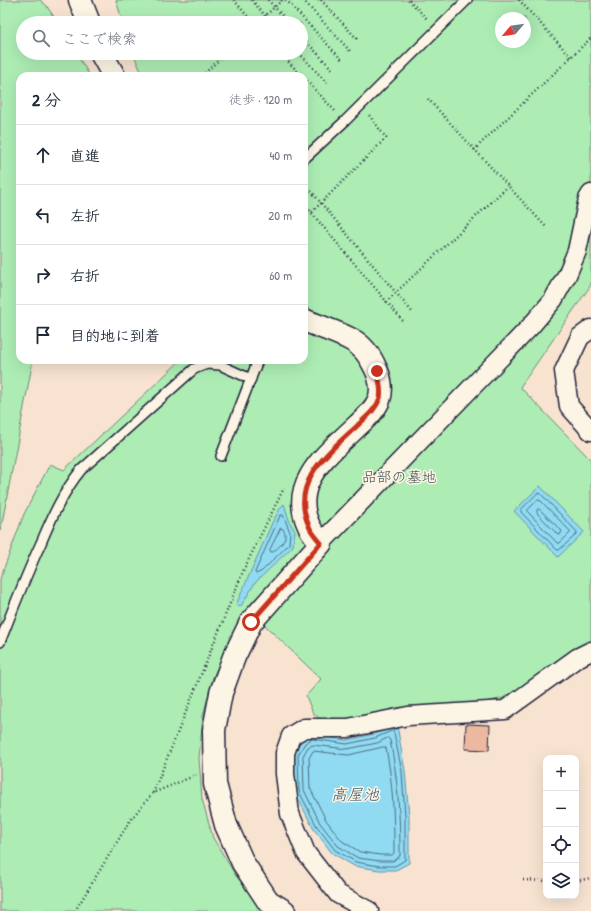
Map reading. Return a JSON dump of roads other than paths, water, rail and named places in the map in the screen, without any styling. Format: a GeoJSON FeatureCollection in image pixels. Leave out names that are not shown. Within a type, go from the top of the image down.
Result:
{"type":"FeatureCollection","features":[{"type":"Feature","properties":{"kind":"street"},"geometry":{"type":"LineString","coordinates":[[80,0],[86,16]]}},
{"type":"Feature","properties":{"kind":"street"},"geometry":{"type":"LineString","coordinates":[[105,60],[112,72]]}},
{"type":"Feature","properties":{"kind":"street"},"geometry":{"type":"LineString","coordinates":[[284,911],[268,901],[243,862],[226,825],[214,784],[214,730],[222,693],[234,657],[251,622],[321,543],[530,327],[553,300],[567,275],[577,251],[588,199],[591,194]]}},
{"type":"Feature","properties":{"kind":"street"},"geometry":{"type":"LineString","coordinates":[[308,322],[353,340],[369,354],[377,371],[380,384],[380,398],[372,412],[324,457],[311,474],[305,490],[303,508],[309,527],[321,543]]}},
{"type":"Feature","properties":{"kind":"street"},"geometry":{"type":"LineString","coordinates":[[591,329],[580,337],[564,371],[569,406],[591,431]]}},
{"type":"Feature","properties":{"kind":"street"},"geometry":{"type":"LineString","coordinates":[[369,911],[338,894],[306,852],[290,814],[286,782],[285,753],[291,736],[304,728],[348,728],[408,716],[505,710],[577,658],[591,651]]}},
{"type":"Feature","properties":{"kind":"lane"},"geometry":{"type":"LineString","coordinates":[[308,155],[345,121],[467,0]]}},
{"type":"Feature","properties":{"kind":"lane"},"geometry":{"type":"LineString","coordinates":[[0,642],[25,578],[51,520],[71,483],[81,470],[194,369],[207,364],[220,365],[251,378]]}},
{"type":"Feature","properties":{"kind":"lane"},"geometry":{"type":"LineString","coordinates":[[221,456],[256,364]]}},
{"type":"Feature","properties":{"kind":"water"},"geometry":{"type":"Polygon","coordinates":[[[540,486],[584,532],[558,557],[514,511],[540,486]]]}},
{"type":"Feature","properties":{"kind":"water"},"geometry":{"type":"Polygon","coordinates":[[[284,504],[290,523],[295,531],[293,546],[255,583],[241,606],[236,605],[272,523],[284,504]]]}},
{"type":"Feature","properties":{"kind":"water","name":"高屋池"},"geometry":{"type":"Polygon","coordinates":[[[397,725],[405,771],[409,816],[409,863],[396,870],[379,870],[354,866],[332,853],[313,828],[295,792],[294,753],[302,740],[311,735],[346,740],[374,734],[397,725]]]}},
{"type":"Feature","properties":{"kind":"park label","name":"品部の墓地"},"geometry":{"type":"Point","coordinates":[399,476]}}]}
